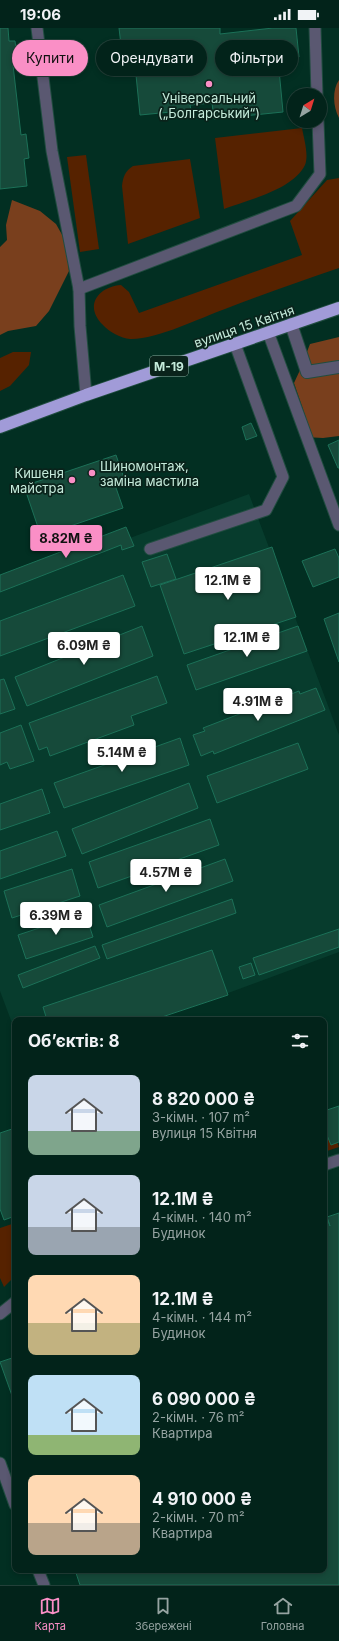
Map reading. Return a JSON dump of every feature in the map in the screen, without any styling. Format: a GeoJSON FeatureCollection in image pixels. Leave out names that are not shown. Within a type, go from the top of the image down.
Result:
{"type":"FeatureCollection","features":[{"type":"Feature","properties":{"kind":"highway","name":"вулиця 15 Квітня"},"geometry":{"type":"LineString","coordinates":[[0,427],[86,395],[339,308]]}},
{"type":"Feature","properties":{"kind":"street"},"geometry":{"type":"LineString","coordinates":[[291,324],[307,372],[339,367]]}},
{"type":"Feature","properties":{"kind":"lane"},"geometry":{"type":"LineString","coordinates":[[37,28],[52,151],[79,289],[80,326],[86,395]]}},
{"type":"Feature","properties":{"kind":"lane"},"geometry":{"type":"LineString","coordinates":[[315,28],[317,88]]}},
{"type":"Feature","properties":{"kind":"lane"},"geometry":{"type":"LineString","coordinates":[[79,289],[296,206],[320,174],[318,128]]}},
{"type":"Feature","properties":{"kind":"lane"},"geometry":{"type":"LineString","coordinates":[[268,332],[339,525]]}},
{"type":"Feature","properties":{"kind":"lane"},"geometry":{"type":"LineString","coordinates":[[150,549],[266,510],[283,477],[235,344]]}},
{"type":"Feature","properties":{"kind":"lane"},"geometry":{"type":"LineString","coordinates":[[327,1164],[339,1160]]}},
{"type":"Feature","properties":{"kind":"lane"},"geometry":{"type":"LineString","coordinates":[[0,1314],[12,1304]]}},
{"type":"Feature","properties":{"kind":"lane"},"geometry":{"type":"LineString","coordinates":[[0,1462],[12,1496]]}},
{"type":"Feature","properties":{"kind":"lane"},"geometry":{"type":"LineString","coordinates":[[39,1573],[44,1585]]}},
{"type":"Feature","properties":{"kind":"shaded area"},"geometry":{"type":"Polygon","coordinates":[[[339,80],[339,118],[335,109],[334,94],[339,80]]]}},
{"type":"Feature","properties":{"kind":"shaded area"},"geometry":{"type":"Polygon","coordinates":[[[302,128],[306,147],[305,165],[299,174],[280,188],[257,198],[224,209],[215,138],[302,128]]]}},
{"type":"Feature","properties":{"kind":"shaded area"},"geometry":{"type":"Polygon","coordinates":[[[86,155],[99,249],[80,252],[67,157],[86,155]]]}},
{"type":"Feature","properties":{"kind":"shaded area"},"geometry":{"type":"Polygon","coordinates":[[[190,159],[200,218],[128,244],[122,186],[126,172],[133,166],[190,159]]]}},
{"type":"Feature","properties":{"kind":"shaded area"},"geometry":{"type":"Polygon","coordinates":[[[339,178],[339,268],[268,293],[178,328],[152,336],[130,339],[123,337],[108,330],[97,318],[94,311],[96,299],[105,290],[113,287],[121,285],[129,292],[139,313],[302,255],[290,221],[327,180],[339,178]]]}},
{"type":"Feature","properties":{"kind":"shaded area"},"geometry":{"type":"Polygon","coordinates":[[[12,200],[40,211],[56,224],[65,240],[69,271],[49,311],[36,326],[8,331],[0,335],[0,247],[7,240],[6,225],[12,200]]]}},
{"type":"Feature","properties":{"kind":"shaded area"},"geometry":{"type":"Polygon","coordinates":[[[339,337],[339,436],[323,438],[305,437],[306,418],[294,383],[310,344],[339,337]]]}},
{"type":"Feature","properties":{"kind":"shaded area"},"geometry":{"type":"Polygon","coordinates":[[[13,352],[31,352],[29,365],[10,386],[0,391],[0,358],[13,352]]]}},
{"type":"Feature","properties":{"kind":"shaded area"},"geometry":{"type":"Polygon","coordinates":[[[249,494],[339,735],[339,952],[163,1017],[12,1017],[12,1023],[0,991],[0,586],[249,494]]]}},
{"type":"Feature","properties":{"kind":"shaded area"},"geometry":{"type":"Polygon","coordinates":[[[327,1121],[328,1121],[339,1147],[327,1151],[327,1121]]]}},
{"type":"Feature","properties":{"kind":"shaded area"},"geometry":{"type":"Polygon","coordinates":[[[12,1224],[12,1279],[4,1287],[0,1278],[0,1228],[12,1224]]]}},
{"type":"Feature","properties":{"kind":"building"},"geometry":{"type":"Polygon","coordinates":[[[0,28],[8,28],[9,41],[12,41],[12,76],[14,76],[21,135],[26,134],[29,158],[24,159],[27,186],[0,189],[0,28]]]}},
{"type":"Feature","properties":{"kind":"building"},"geometry":{"type":"Polygon","coordinates":[[[119,28],[220,28],[220,34],[273,28],[296,28],[297,40],[215,40],[215,76],[280,76],[283,112],[214,119],[212,103],[190,105],[191,110],[140,115],[136,76],[207,76],[207,40],[120,40],[119,28]]]}},
{"type":"Feature","properties":{"kind":"building"},"geometry":{"type":"Polygon","coordinates":[[[251,423],[257,436],[246,440],[242,427],[251,423]]]}},
{"type":"Feature","properties":{"kind":"building"},"geometry":{"type":"Polygon","coordinates":[[[339,440],[339,468],[338,468],[328,445],[339,440]]]}},
{"type":"Feature","properties":{"kind":"building"},"geometry":{"type":"Polygon","coordinates":[[[116,455],[125,481],[115,485],[123,508],[41,536],[24,486],[116,455]]]}},
{"type":"Feature","properties":{"kind":"building"},"geometry":{"type":"Polygon","coordinates":[[[126,527],[134,546],[122,550],[121,545],[0,592],[0,575],[126,527]]]}},
{"type":"Feature","properties":{"kind":"building"},"geometry":{"type":"Polygon","coordinates":[[[272,547],[296,617],[184,654],[160,585],[272,547]]]}},
{"type":"Feature","properties":{"kind":"building"},"geometry":{"type":"Polygon","coordinates":[[[335,549],[339,558],[339,577],[313,587],[302,561],[335,549]]]}},
{"type":"Feature","properties":{"kind":"building"},"geometry":{"type":"Polygon","coordinates":[[[167,554],[176,579],[151,587],[142,562],[167,554]]]}},
{"type":"Feature","properties":{"kind":"building"},"geometry":{"type":"Polygon","coordinates":[[[123,575],[135,606],[0,656],[0,621],[123,575]]]}},
{"type":"Feature","properties":{"kind":"building"},"geometry":{"type":"Polygon","coordinates":[[[339,613],[339,662],[324,619],[339,613]]]}},
{"type":"Feature","properties":{"kind":"building"},"geometry":{"type":"Polygon","coordinates":[[[142,626],[153,656],[27,706],[15,677],[142,626]]]}},
{"type":"Feature","properties":{"kind":"building"},"geometry":{"type":"Polygon","coordinates":[[[298,626],[307,651],[196,690],[187,665],[298,626]]]}},
{"type":"Feature","properties":{"kind":"building"},"geometry":{"type":"Polygon","coordinates":[[[157,676],[167,703],[131,716],[134,725],[50,756],[47,747],[39,750],[29,723],[157,676]]]}},
{"type":"Feature","properties":{"kind":"building"},"geometry":{"type":"Polygon","coordinates":[[[4,679],[15,709],[0,714],[0,680],[4,679]]]}},
{"type":"Feature","properties":{"kind":"building"},"geometry":{"type":"Polygon","coordinates":[[[316,688],[325,710],[214,754],[213,751],[201,756],[193,735],[205,731],[203,728],[299,691],[300,694],[316,688]]]}},
{"type":"Feature","properties":{"kind":"building"},"geometry":{"type":"Polygon","coordinates":[[[21,725],[34,761],[10,769],[7,762],[0,765],[0,733],[21,725]]]}},
{"type":"Feature","properties":{"kind":"building"},"geometry":{"type":"Polygon","coordinates":[[[180,738],[189,765],[64,808],[54,783],[180,738]]]}},
{"type":"Feature","properties":{"kind":"building"},"geometry":{"type":"Polygon","coordinates":[[[298,743],[308,769],[217,803],[207,776],[298,743]]]}},
{"type":"Feature","properties":{"kind":"building"},"geometry":{"type":"Polygon","coordinates":[[[189,783],[198,808],[82,854],[72,829],[189,783]]]}},
{"type":"Feature","properties":{"kind":"building"},"geometry":{"type":"Polygon","coordinates":[[[42,789],[50,813],[0,830],[0,804],[42,789]]]}},
{"type":"Feature","properties":{"kind":"building"},"geometry":{"type":"Polygon","coordinates":[[[210,819],[219,845],[98,888],[89,862],[210,819]]]}},
{"type":"Feature","properties":{"kind":"building"},"geometry":{"type":"Polygon","coordinates":[[[57,831],[66,856],[0,879],[0,851],[57,831]]]}},
{"type":"Feature","properties":{"kind":"building"},"geometry":{"type":"Polygon","coordinates":[[[225,859],[233,881],[107,927],[99,905],[225,859]]]}},
{"type":"Feature","properties":{"kind":"building"},"geometry":{"type":"Polygon","coordinates":[[[72,869],[80,896],[12,918],[4,891],[72,869]]]}},
{"type":"Feature","properties":{"kind":"building"},"geometry":{"type":"Polygon","coordinates":[[[232,899],[236,913],[107,959],[102,945],[232,899]]]}},
{"type":"Feature","properties":{"kind":"building"},"geometry":{"type":"Polygon","coordinates":[[[85,913],[93,937],[26,959],[18,935],[85,913]]]}},
{"type":"Feature","properties":{"kind":"building"},"geometry":{"type":"Polygon","coordinates":[[[339,929],[339,947],[259,975],[253,958],[339,929]]]}},
{"type":"Feature","properties":{"kind":"building"},"geometry":{"type":"Polygon","coordinates":[[[95,946],[100,958],[23,988],[18,975],[95,946]]]}},
{"type":"Feature","properties":{"kind":"building"},"geometry":{"type":"Polygon","coordinates":[[[212,950],[228,995],[162,1017],[46,1017],[43,1007],[212,950]]]}},
{"type":"Feature","properties":{"kind":"building"},"geometry":{"type":"Polygon","coordinates":[[[251,963],[255,975],[243,979],[239,967],[251,963]]]}},
{"type":"Feature","properties":{"kind":"building"},"geometry":{"type":"Polygon","coordinates":[[[339,1106],[339,1142],[331,1145],[327,1135],[327,1110],[339,1106]]]}},
{"type":"Feature","properties":{"kind":"building"},"geometry":{"type":"Polygon","coordinates":[[[12,1129],[12,1217],[4,1220],[0,1209],[0,1133],[12,1129]]]}},
{"type":"Feature","properties":{"kind":"building"},"geometry":{"type":"Polygon","coordinates":[[[339,1213],[339,1585],[80,1585],[76,1573],[327,1573],[327,1218],[330,1226],[327,1217],[339,1213]]]}},
{"type":"Feature","properties":{"kind":"building"},"geometry":{"type":"Polygon","coordinates":[[[12,1358],[12,1396],[0,1362],[12,1358]]]}},
{"type":"Feature","properties":{"kind":"place","name":"Універсальний („Болгарський“)"},"geometry":{"type":"Point","coordinates":[209,84]}},
{"type":"Feature","properties":{"kind":"place","name":"Шиномонтаж, заміна мастила"},"geometry":{"type":"Point","coordinates":[92,473]}},
{"type":"Feature","properties":{"kind":"place","name":"Кишеня майстра"},"geometry":{"type":"Point","coordinates":[72,480]}}]}
